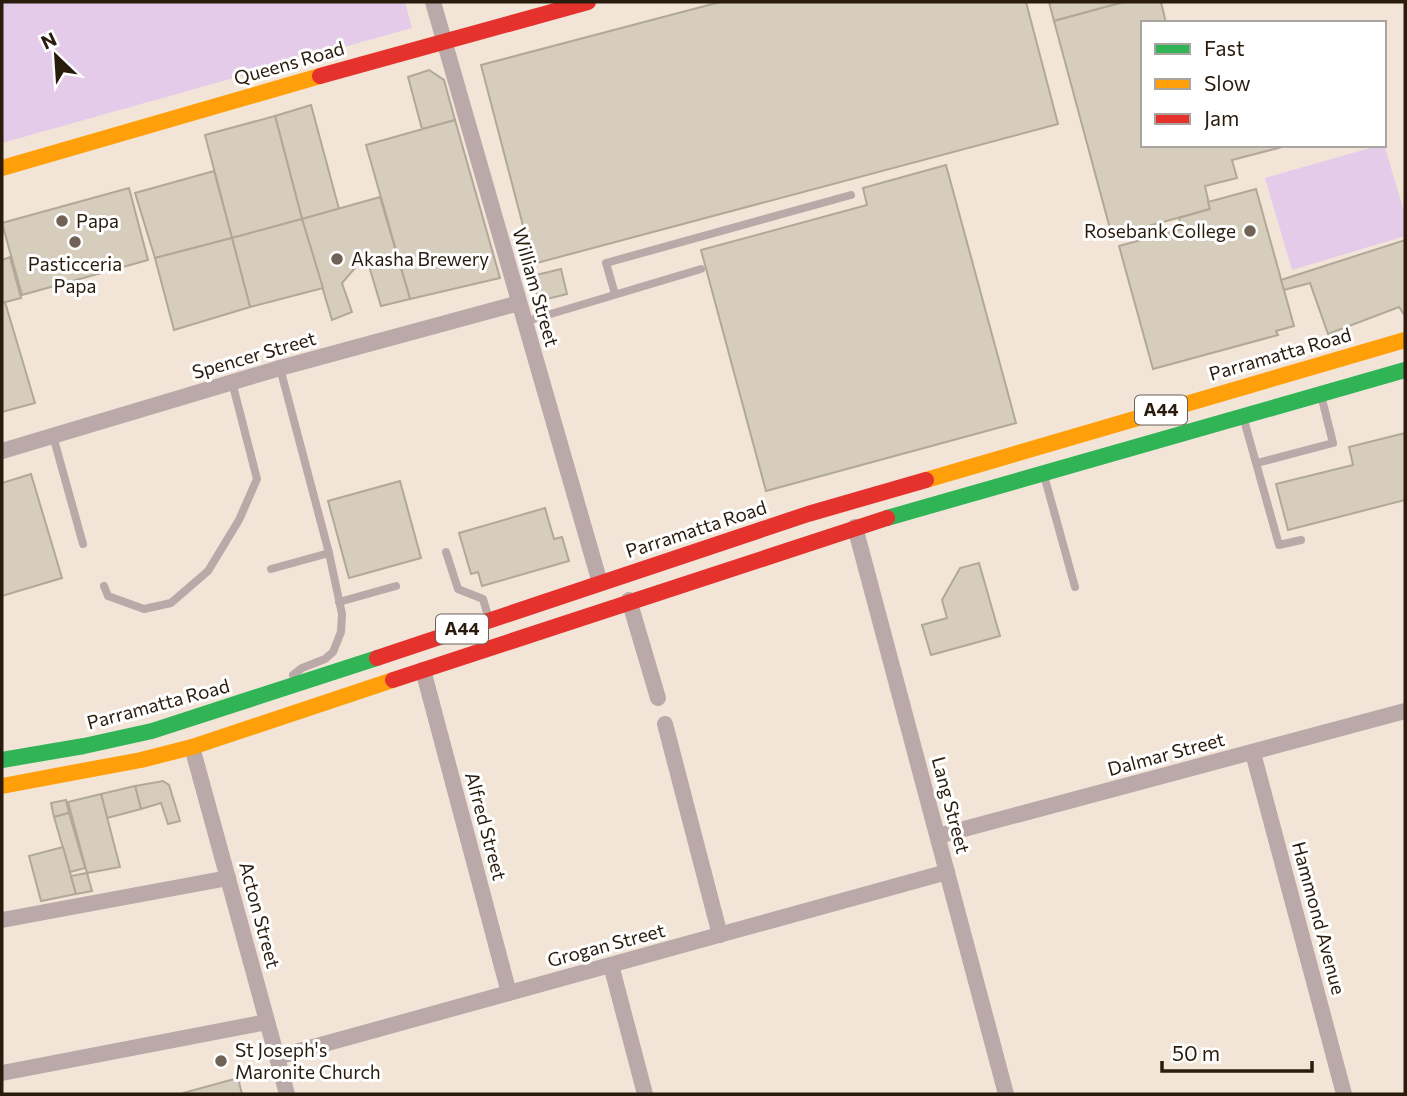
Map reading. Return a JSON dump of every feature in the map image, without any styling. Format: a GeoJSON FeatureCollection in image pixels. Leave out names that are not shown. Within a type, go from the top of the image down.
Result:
{"type":"FeatureCollection","features":[{"type":"Feature","properties":{"kind":"main road","name":"Queens Road"},"geometry":{"type":"LineString","coordinates":[[2,168],[445,40],[588,2]]}},
{"type":"Feature","properties":{"kind":"main road","name":"Parramatta Road"},"geometry":{"type":"LineString","coordinates":[[2,760],[152,731],[869,495],[1405,340]]}},
{"type":"Feature","properties":{"kind":"main road","name":"A44"},"geometry":{"type":"LineString","coordinates":[[2,786],[141,760],[192,747],[855,527],[1405,370]]}},
{"type":"Feature","properties":{"kind":"street","name":"William Street"},"geometry":{"type":"LineString","coordinates":[[433,2],[600,583]]}},
{"type":"Feature","properties":{"kind":"street","name":"Spencer Street"},"geometry":{"type":"LineString","coordinates":[[2,451],[280,368],[519,303]]}},
{"type":"Feature","properties":{"kind":"street","name":"Lang Street"},"geometry":{"type":"LineString","coordinates":[[855,527],[1006,1094]]}},
{"type":"Feature","properties":{"kind":"street"},"geometry":{"type":"LineString","coordinates":[[629,600],[658,698]]}},
{"type":"Feature","properties":{"kind":"street","name":"Alfred Street"},"geometry":{"type":"LineString","coordinates":[[423,670],[509,993]]}},
{"type":"Feature","properties":{"kind":"street","name":"Dalmar Street"},"geometry":{"type":"LineString","coordinates":[[938,836],[1405,711]]}},
{"type":"Feature","properties":{"kind":"street"},"geometry":{"type":"LineString","coordinates":[[665,724],[720,935]]}},
{"type":"Feature","properties":{"kind":"street","name":"Acton Street"},"geometry":{"type":"LineString","coordinates":[[192,747],[287,1094]]}},
{"type":"Feature","properties":{"kind":"street","name":"Hammond Avenue"},"geometry":{"type":"LineString","coordinates":[[1252,753],[1344,1094]]}},
{"type":"Feature","properties":{"kind":"street","name":"Grogan Street"},"geometry":{"type":"LineString","coordinates":[[276,1057],[947,872]]}},
{"type":"Feature","properties":{"kind":"street"},"geometry":{"type":"LineString","coordinates":[[2,920],[228,878]]}},
{"type":"Feature","properties":{"kind":"street"},"geometry":{"type":"LineString","coordinates":[[611,965],[645,1094]]}},
{"type":"Feature","properties":{"kind":"street"},"geometry":{"type":"LineString","coordinates":[[2,1073],[267,1022]]}},
{"type":"Feature","properties":{"kind":"lane"},"geometry":{"type":"LineString","coordinates":[[615,294],[606,263],[851,195]]}},
{"type":"Feature","properties":{"kind":"lane"},"geometry":{"type":"LineString","coordinates":[[524,321],[701,269]]}},
{"type":"Feature","properties":{"kind":"lane"},"geometry":{"type":"LineString","coordinates":[[265,696],[302,668],[325,659],[333,652],[341,632],[342,614],[329,553],[280,368]]}},
{"type":"Feature","properties":{"kind":"lane"},"geometry":{"type":"LineString","coordinates":[[104,586],[108,596],[144,609],[171,603],[208,571],[239,520],[257,479],[232,382]]}},
{"type":"Feature","properties":{"kind":"lane"},"geometry":{"type":"LineString","coordinates":[[1257,463],[1333,443],[1321,396]]}},
{"type":"Feature","properties":{"kind":"lane"},"geometry":{"type":"LineString","coordinates":[[1242,418],[1279,545],[1300,540]]}},
{"type":"Feature","properties":{"kind":"lane"},"geometry":{"type":"LineString","coordinates":[[53,436],[83,544]]}},
{"type":"Feature","properties":{"kind":"lane"},"geometry":{"type":"LineString","coordinates":[[1043,473],[1075,587]]}},
{"type":"Feature","properties":{"kind":"lane"},"geometry":{"type":"LineString","coordinates":[[446,552],[457,590],[483,599],[489,620]]}},
{"type":"Feature","properties":{"kind":"lane"},"geometry":{"type":"LineString","coordinates":[[271,569],[329,553]]}},
{"type":"Feature","properties":{"kind":"lane"},"geometry":{"type":"LineString","coordinates":[[338,602],[396,586]]}},
{"type":"Feature","properties":{"kind":"shaded area"},"geometry":{"type":"Polygon","coordinates":[[[2,2],[405,2],[412,28],[2,143],[2,2]]]}},
{"type":"Feature","properties":{"kind":"shaded area"},"geometry":{"type":"Polygon","coordinates":[[[1374,147],[1385,147],[1405,215],[1405,236],[1292,270],[1265,178],[1374,147]]]}},
{"type":"Feature","properties":{"kind":"building"},"geometry":{"type":"Polygon","coordinates":[[[720,2],[1026,2],[1058,124],[533,264],[481,65],[720,2]]]}},
{"type":"Feature","properties":{"kind":"building"},"geometry":{"type":"Polygon","coordinates":[[[1049,2],[1124,2],[1054,21],[1049,2]]]}},
{"type":"Feature","properties":{"kind":"building"},"geometry":{"type":"Polygon","coordinates":[[[1124,2],[1161,2],[1166,21],[1141,21],[1141,147],[1282,147],[1232,160],[1237,178],[1205,186],[1210,209],[1112,236],[1054,21],[1124,2]]]}},
{"type":"Feature","properties":{"kind":"building"},"geometry":{"type":"Polygon","coordinates":[[[429,70],[444,80],[455,120],[422,129],[408,77],[429,70]]]}},
{"type":"Feature","properties":{"kind":"building"},"geometry":{"type":"Polygon","coordinates":[[[311,105],[339,209],[302,219],[275,116],[311,105]]]}},
{"type":"Feature","properties":{"kind":"building"},"geometry":{"type":"Polygon","coordinates":[[[275,116],[302,219],[232,238],[205,135],[275,116]]]}},
{"type":"Feature","properties":{"kind":"building"},"geometry":{"type":"Polygon","coordinates":[[[455,120],[500,278],[410,299],[366,145],[455,120]]]}},
{"type":"Feature","properties":{"kind":"building"},"geometry":{"type":"Polygon","coordinates":[[[946,165],[1016,423],[766,491],[701,250],[867,205],[863,188],[946,165]]]}},
{"type":"Feature","properties":{"kind":"building"},"geometry":{"type":"Polygon","coordinates":[[[214,171],[232,238],[155,258],[135,193],[214,171]]]}},
{"type":"Feature","properties":{"kind":"building","name":"Pasticceria Papa"},"geometry":{"type":"Polygon","coordinates":[[[129,188],[148,260],[22,295],[2,223],[129,188]]]}},
{"type":"Feature","properties":{"kind":"building"},"geometry":{"type":"Polygon","coordinates":[[[1256,189],[1294,326],[1276,331],[1278,335],[1153,369],[1119,246],[1182,229],[1179,218],[1210,209],[1208,202],[1256,189]]]}},
{"type":"Feature","properties":{"kind":"building","name":"Akasha Brewery"},"geometry":{"type":"Polygon","coordinates":[[[380,197],[410,299],[381,306],[366,256],[352,261],[355,268],[342,283],[352,312],[332,320],[302,219],[380,197]]]}},
{"type":"Feature","properties":{"kind":"building"},"geometry":{"type":"Polygon","coordinates":[[[302,219],[323,288],[250,307],[232,238],[302,219]]]}},
{"type":"Feature","properties":{"kind":"building"},"geometry":{"type":"Polygon","coordinates":[[[232,238],[250,307],[174,330],[155,258],[232,238]]]}},
{"type":"Feature","properties":{"kind":"building"},"geometry":{"type":"Polygon","coordinates":[[[1405,240],[1405,316],[1399,307],[1328,334],[1310,283],[1284,290],[1281,280],[1405,240]]]}},
{"type":"Feature","properties":{"kind":"building"},"geometry":{"type":"Polygon","coordinates":[[[10,257],[21,298],[2,303],[2,260],[10,257]]]}},
{"type":"Feature","properties":{"kind":"building"},"geometry":{"type":"Polygon","coordinates":[[[561,269],[567,294],[539,301],[532,276],[561,269]]]}},
{"type":"Feature","properties":{"kind":"building"},"geometry":{"type":"Polygon","coordinates":[[[5,302],[35,403],[2,412],[2,303],[5,302]]]}},
{"type":"Feature","properties":{"kind":"building"},"geometry":{"type":"Polygon","coordinates":[[[1405,433],[1405,500],[1288,530],[1276,484],[1353,465],[1349,447],[1405,433]]]}},
{"type":"Feature","properties":{"kind":"building"},"geometry":{"type":"Polygon","coordinates":[[[31,474],[62,578],[2,596],[2,483],[31,474]]]}},
{"type":"Feature","properties":{"kind":"building"},"geometry":{"type":"Polygon","coordinates":[[[400,481],[421,558],[349,578],[328,501],[400,481]]]}},
{"type":"Feature","properties":{"kind":"building"},"geometry":{"type":"Polygon","coordinates":[[[545,508],[554,539],[562,537],[569,561],[482,586],[478,572],[471,574],[459,533],[545,508]]]}},
{"type":"Feature","properties":{"kind":"building"},"geometry":{"type":"Polygon","coordinates":[[[979,563],[1000,636],[931,655],[922,625],[947,618],[942,600],[960,568],[979,563]]]}},
{"type":"Feature","properties":{"kind":"building"},"geometry":{"type":"Polygon","coordinates":[[[163,781],[169,785],[180,821],[168,824],[161,803],[141,809],[135,786],[163,781]]]}},
{"type":"Feature","properties":{"kind":"building"},"geometry":{"type":"Polygon","coordinates":[[[135,786],[141,809],[107,818],[101,794],[135,786]]]}},
{"type":"Feature","properties":{"kind":"building"},"geometry":{"type":"Polygon","coordinates":[[[101,794],[120,867],[87,873],[68,802],[101,794]]]}},
{"type":"Feature","properties":{"kind":"building"},"geometry":{"type":"Polygon","coordinates":[[[66,800],[69,813],[54,817],[51,803],[66,800]]]}},
{"type":"Feature","properties":{"kind":"building"},"geometry":{"type":"Polygon","coordinates":[[[69,813],[85,868],[70,872],[54,817],[69,813]]]}},
{"type":"Feature","properties":{"kind":"building"},"geometry":{"type":"Polygon","coordinates":[[[63,847],[76,894],[41,901],[29,856],[63,847]]]}},
{"type":"Feature","properties":{"kind":"building"},"geometry":{"type":"Polygon","coordinates":[[[87,873],[92,891],[76,894],[71,876],[87,873]]]}},
{"type":"Feature","properties":{"kind":"building"},"geometry":{"type":"Polygon","coordinates":[[[238,1078],[242,1094],[183,1094],[183,1093],[238,1078]]]}},
{"type":"Feature","properties":{"kind":"traffic: fast"},"geometry":{"type":"LineString","coordinates":[[887,518],[1405,370]]}},
{"type":"Feature","properties":{"kind":"traffic: fast"},"geometry":{"type":"LineString","coordinates":[[2,760],[152,731],[377,658]]}},
{"type":"Feature","properties":{"kind":"traffic: slow"},"geometry":{"type":"LineString","coordinates":[[2,168],[320,76]]}},
{"type":"Feature","properties":{"kind":"traffic: slow"},"geometry":{"type":"LineString","coordinates":[[926,480],[1405,340]]}},
{"type":"Feature","properties":{"kind":"traffic: slow"},"geometry":{"type":"LineString","coordinates":[[2,786],[141,760],[192,747],[393,680]]}},
{"type":"Feature","properties":{"kind":"traffic: jam"},"geometry":{"type":"LineString","coordinates":[[320,76],[588,2]]}},
{"type":"Feature","properties":{"kind":"traffic: jam"},"geometry":{"type":"LineString","coordinates":[[377,658],[808,514],[926,480]]}},
{"type":"Feature","properties":{"kind":"traffic: jam"},"geometry":{"type":"LineString","coordinates":[[393,680],[887,518]]}},
{"type":"Feature","properties":{"kind":"place","name":"Papa"},"geometry":{"type":"Point","coordinates":[62,221]}},
{"type":"Feature","properties":{"kind":"place","name":"Rosebank College"},"geometry":{"type":"Point","coordinates":[1250,231]}},
{"type":"Feature","properties":{"kind":"place","name":"Pasticceria Papa"},"geometry":{"type":"Point","coordinates":[75,242]}},
{"type":"Feature","properties":{"kind":"place","name":"Akasha Brewery"},"geometry":{"type":"Point","coordinates":[337,259]}},
{"type":"Feature","properties":{"kind":"place","name":"St Joseph's Maronite Church"},"geometry":{"type":"Point","coordinates":[221,1061]}}]}
